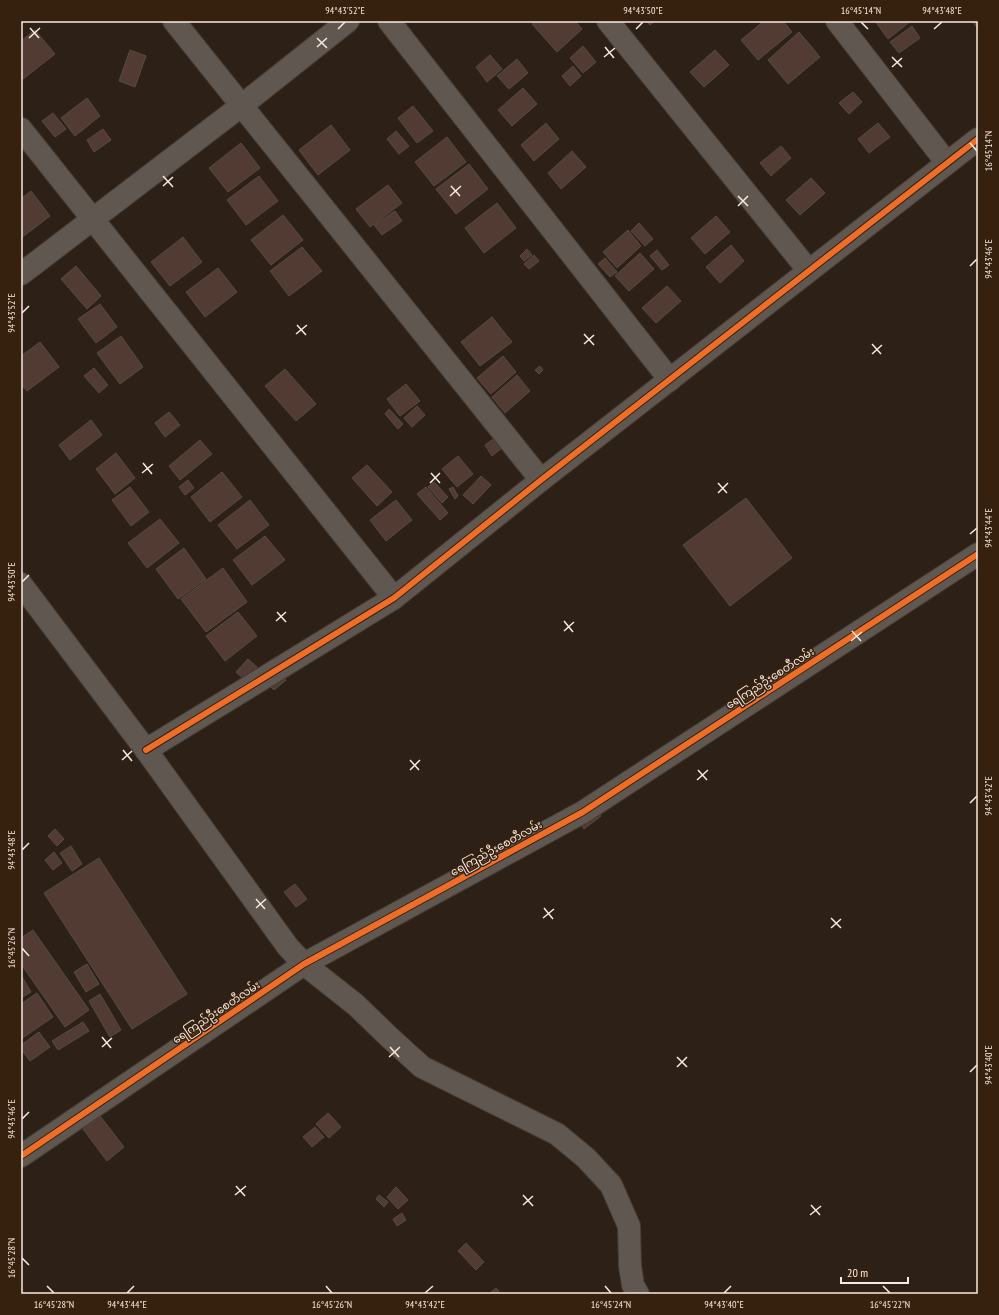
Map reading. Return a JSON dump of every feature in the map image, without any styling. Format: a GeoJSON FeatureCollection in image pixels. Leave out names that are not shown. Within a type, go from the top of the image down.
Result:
{"type":"FeatureCollection","features":[{"type":"Feature","properties":{"kind":"street"},"geometry":{"type":"LineString","coordinates":[[174,21],[541,480]]}},
{"type":"Feature","properties":{"kind":"street"},"geometry":{"type":"LineString","coordinates":[[21,274],[241,106],[348,21]]}},
{"type":"Feature","properties":{"kind":"street"},"geometry":{"type":"LineString","coordinates":[[389,21],[670,380]]}},
{"type":"Feature","properties":{"kind":"street"},"geometry":{"type":"LineString","coordinates":[[608,21],[809,270]]}},
{"type":"Feature","properties":{"kind":"street"},"geometry":{"type":"LineString","coordinates":[[837,21],[947,163]]}},
{"type":"Feature","properties":{"kind":"street"},"geometry":{"type":"LineString","coordinates":[[21,128],[394,598]]}},
{"type":"Feature","properties":{"kind":"street"},"geometry":{"type":"LineString","coordinates":[[146,750],[394,598],[541,480],[978,139]]}},
{"type":"Feature","properties":{"kind":"street","name":"ရေကြည်ဦးစေတီလမ်း"},"geometry":{"type":"LineString","coordinates":[[21,1156],[304,964],[583,812],[978,554]]}},
{"type":"Feature","properties":{"kind":"street"},"geometry":{"type":"LineString","coordinates":[[21,584],[146,750],[288,947],[304,964],[356,1005],[422,1067],[557,1134],[586,1158],[610,1185],[629,1226],[630,1266],[633,1285],[638,1294]]}},
{"type":"Feature","properties":{"kind":"building"},"geometry":{"type":"Polygon","coordinates":[[[535,21],[575,21],[582,29],[557,52],[532,24],[535,21]]]}},
{"type":"Feature","properties":{"kind":"building"},"geometry":{"type":"Polygon","coordinates":[[[646,21],[655,21],[650,25],[646,21]]]}},
{"type":"Feature","properties":{"kind":"building"},"geometry":{"type":"Polygon","coordinates":[[[764,21],[783,21],[792,32],[758,60],[741,40],[764,21]]]}},
{"type":"Feature","properties":{"kind":"building"},"geometry":{"type":"Polygon","coordinates":[[[875,21],[911,21],[888,39],[875,21]]]}},
{"type":"Feature","properties":{"kind":"building"},"geometry":{"type":"Polygon","coordinates":[[[972,21],[978,21],[978,29],[972,21]]]}},
{"type":"Feature","properties":{"kind":"building"},"geometry":{"type":"Polygon","coordinates":[[[912,26],[920,38],[899,53],[890,42],[912,26]]]}},
{"type":"Feature","properties":{"kind":"building"},"geometry":{"type":"Polygon","coordinates":[[[35,30],[55,54],[23,79],[21,77],[21,41],[35,30]]]}},
{"type":"Feature","properties":{"kind":"building"},"geometry":{"type":"Polygon","coordinates":[[[799,32],[820,57],[788,84],[768,60],[799,32]]]}},
{"type":"Feature","properties":{"kind":"building"},"geometry":{"type":"Polygon","coordinates":[[[583,46],[596,62],[583,73],[570,58],[583,46]]]}},
{"type":"Feature","properties":{"kind":"building"},"geometry":{"type":"Polygon","coordinates":[[[130,50],[146,56],[135,87],[119,81],[130,50]]]}},
{"type":"Feature","properties":{"kind":"building"},"geometry":{"type":"Polygon","coordinates":[[[715,50],[729,65],[704,87],[690,72],[715,50]]]}},
{"type":"Feature","properties":{"kind":"building"},"geometry":{"type":"Polygon","coordinates":[[[490,55],[502,69],[487,82],[476,67],[490,55]]]}},
{"type":"Feature","properties":{"kind":"building"},"geometry":{"type":"Polygon","coordinates":[[[517,59],[528,73],[509,89],[497,76],[517,59]]]}},
{"type":"Feature","properties":{"kind":"building"},"geometry":{"type":"Polygon","coordinates":[[[573,66],[581,76],[570,86],[562,76],[573,66]]]}},
{"type":"Feature","properties":{"kind":"building"},"geometry":{"type":"Polygon","coordinates":[[[523,88],[537,104],[512,126],[498,110],[523,88]]]}},
{"type":"Feature","properties":{"kind":"building"},"geometry":{"type":"Polygon","coordinates":[[[853,92],[862,102],[849,114],[839,103],[853,92]]]}},
{"type":"Feature","properties":{"kind":"building"},"geometry":{"type":"Polygon","coordinates":[[[87,98],[100,116],[75,136],[61,118],[87,98]]]}},
{"type":"Feature","properties":{"kind":"building"},"geometry":{"type":"Polygon","coordinates":[[[413,106],[433,131],[417,143],[398,118],[413,106]]]}},
{"type":"Feature","properties":{"kind":"building"},"geometry":{"type":"Polygon","coordinates":[[[53,113],[66,129],[55,137],[42,121],[53,113]]]}},
{"type":"Feature","properties":{"kind":"building"},"geometry":{"type":"Polygon","coordinates":[[[546,123],[559,139],[534,161],[521,145],[546,123]]]}},
{"type":"Feature","properties":{"kind":"building"},"geometry":{"type":"Polygon","coordinates":[[[878,123],[890,137],[869,153],[858,139],[878,123]]]}},
{"type":"Feature","properties":{"kind":"building"},"geometry":{"type":"Polygon","coordinates":[[[331,125],[350,150],[318,175],[299,150],[331,125]]]}},
{"type":"Feature","properties":{"kind":"building"},"geometry":{"type":"Polygon","coordinates":[[[103,129],[111,140],[94,152],[87,140],[103,129]]]}},
{"type":"Feature","properties":{"kind":"building"},"geometry":{"type":"Polygon","coordinates":[[[396,131],[409,146],[399,154],[387,139],[396,131]]]}},
{"type":"Feature","properties":{"kind":"building"},"geometry":{"type":"Polygon","coordinates":[[[447,137],[466,162],[434,186],[415,162],[447,137]]]}},
{"type":"Feature","properties":{"kind":"building"},"geometry":{"type":"Polygon","coordinates":[[[241,143],[260,168],[228,192],[209,168],[241,143]]]}},
{"type":"Feature","properties":{"kind":"building"},"geometry":{"type":"Polygon","coordinates":[[[781,146],[791,158],[771,176],[760,163],[781,146]]]}},
{"type":"Feature","properties":{"kind":"building"},"geometry":{"type":"Polygon","coordinates":[[[572,151],[586,167],[561,189],[548,173],[572,151]]]}},
{"type":"Feature","properties":{"kind":"building"},"geometry":{"type":"Polygon","coordinates":[[[469,164],[488,189],[456,214],[436,189],[469,164]]]}},
{"type":"Feature","properties":{"kind":"building"},"geometry":{"type":"Polygon","coordinates":[[[259,176],[278,201],[246,225],[227,200],[259,176]]]}},
{"type":"Feature","properties":{"kind":"building"},"geometry":{"type":"Polygon","coordinates":[[[811,178],[825,193],[800,215],[786,200],[811,178]]]}},
{"type":"Feature","properties":{"kind":"building"},"geometry":{"type":"Polygon","coordinates":[[[388,185],[402,203],[370,227],[356,209],[388,185]]]}},
{"type":"Feature","properties":{"kind":"building"},"geometry":{"type":"Polygon","coordinates":[[[31,191],[50,216],[21,238],[21,199],[31,191]]]}},
{"type":"Feature","properties":{"kind":"building"},"geometry":{"type":"Polygon","coordinates":[[[497,203],[516,228],[484,253],[465,228],[497,203]]]}},
{"type":"Feature","properties":{"kind":"building"},"geometry":{"type":"Polygon","coordinates":[[[395,211],[402,221],[382,235],[374,225],[395,211]]]}},
{"type":"Feature","properties":{"kind":"building"},"geometry":{"type":"Polygon","coordinates":[[[283,215],[303,240],[271,265],[251,240],[283,215]]]}},
{"type":"Feature","properties":{"kind":"building"},"geometry":{"type":"Polygon","coordinates":[[[716,216],[730,232],[705,254],[691,238],[716,216]]]}},
{"type":"Feature","properties":{"kind":"building"},"geometry":{"type":"Polygon","coordinates":[[[639,223],[653,239],[645,246],[631,231],[639,223]]]}},
{"type":"Feature","properties":{"kind":"building"},"geometry":{"type":"Polygon","coordinates":[[[628,230],[641,246],[617,268],[603,252],[628,230]]]}},
{"type":"Feature","properties":{"kind":"building"},"geometry":{"type":"Polygon","coordinates":[[[183,237],[202,262],[170,286],[151,262],[183,237]]]}},
{"type":"Feature","properties":{"kind":"building"},"geometry":{"type":"Polygon","coordinates":[[[731,245],[744,261],[720,283],[706,267],[731,245]]]}},
{"type":"Feature","properties":{"kind":"building"},"geometry":{"type":"Polygon","coordinates":[[[302,247],[322,271],[289,296],[270,271],[302,247]]]}},
{"type":"Feature","properties":{"kind":"building"},"geometry":{"type":"Polygon","coordinates":[[[527,249],[532,255],[524,261],[520,256],[527,249]]]}},
{"type":"Feature","properties":{"kind":"building"},"geometry":{"type":"Polygon","coordinates":[[[657,250],[669,265],[662,270],[650,256],[657,250]]]}},
{"type":"Feature","properties":{"kind":"building"},"geometry":{"type":"Polygon","coordinates":[[[640,253],[654,269],[629,291],[615,276],[640,253]]]}},
{"type":"Feature","properties":{"kind":"building"},"geometry":{"type":"Polygon","coordinates":[[[534,255],[539,261],[529,269],[524,264],[534,255]]]}},
{"type":"Feature","properties":{"kind":"building"},"geometry":{"type":"Polygon","coordinates":[[[605,258],[617,272],[610,277],[598,264],[605,258]]]}},
{"type":"Feature","properties":{"kind":"building"},"geometry":{"type":"Polygon","coordinates":[[[76,266],[101,296],[87,309],[61,279],[76,266]]]}},
{"type":"Feature","properties":{"kind":"building"},"geometry":{"type":"Polygon","coordinates":[[[218,268],[237,292],[205,317],[186,292],[218,268]]]}},
{"type":"Feature","properties":{"kind":"building"},"geometry":{"type":"Polygon","coordinates":[[[667,286],[681,301],[656,323],[642,308],[667,286]]]}},
{"type":"Feature","properties":{"kind":"building"},"geometry":{"type":"Polygon","coordinates":[[[100,304],[117,327],[96,343],[78,319],[100,304]]]}},
{"type":"Feature","properties":{"kind":"building"},"geometry":{"type":"Polygon","coordinates":[[[492,317],[512,342],[480,366],[461,342],[492,317]]]}},
{"type":"Feature","properties":{"kind":"building"},"geometry":{"type":"Polygon","coordinates":[[[121,336],[143,367],[120,384],[97,353],[121,336]]]}},
{"type":"Feature","properties":{"kind":"building"},"geometry":{"type":"Polygon","coordinates":[[[40,342],[59,367],[27,391],[21,384],[21,356],[40,342]]]}},
{"type":"Feature","properties":{"kind":"building"},"geometry":{"type":"Polygon","coordinates":[[[503,356],[516,372],[491,394],[477,378],[503,356]]]}},
{"type":"Feature","properties":{"kind":"building"},"geometry":{"type":"Polygon","coordinates":[[[540,366],[543,370],[539,374],[535,370],[540,366]]]}},
{"type":"Feature","properties":{"kind":"building"},"geometry":{"type":"Polygon","coordinates":[[[94,368],[108,385],[99,393],[84,376],[94,368]]]}},
{"type":"Feature","properties":{"kind":"building"},"geometry":{"type":"Polygon","coordinates":[[[285,369],[316,404],[296,421],[265,386],[285,369]]]}},
{"type":"Feature","properties":{"kind":"building"},"geometry":{"type":"Polygon","coordinates":[[[517,375],[530,391],[505,413],[492,397],[517,375]]]}},
{"type":"Feature","properties":{"kind":"building"},"geometry":{"type":"Polygon","coordinates":[[[406,384],[420,401],[400,416],[387,399],[406,384]]]}},
{"type":"Feature","properties":{"kind":"building"},"geometry":{"type":"Polygon","coordinates":[[[417,406],[425,415],[412,427],[404,418],[417,406]]]}},
{"type":"Feature","properties":{"kind":"building"},"geometry":{"type":"Polygon","coordinates":[[[389,409],[403,424],[398,429],[385,414],[389,409]]]}},
{"type":"Feature","properties":{"kind":"building"},"geometry":{"type":"Polygon","coordinates":[[[169,412],[180,425],[165,437],[155,423],[169,412]]]}},
{"type":"Feature","properties":{"kind":"building"},"geometry":{"type":"Polygon","coordinates":[[[91,420],[102,435],[70,460],[59,445],[91,420]]]}},
{"type":"Feature","properties":{"kind":"building"},"geometry":{"type":"Polygon","coordinates":[[[495,438],[503,447],[492,456],[485,445],[495,438]]]}},
{"type":"Feature","properties":{"kind":"building"},"geometry":{"type":"Polygon","coordinates":[[[200,440],[212,454],[180,480],[169,466],[200,440]]]}},
{"type":"Feature","properties":{"kind":"building"},"geometry":{"type":"Polygon","coordinates":[[[116,453],[135,478],[115,494],[96,469],[116,453]]]}},
{"type":"Feature","properties":{"kind":"building"},"geometry":{"type":"Polygon","coordinates":[[[458,456],[473,474],[457,487],[442,469],[458,456]]]}},
{"type":"Feature","properties":{"kind":"building"},"geometry":{"type":"Polygon","coordinates":[[[367,465],[392,492],[377,506],[352,478],[367,465]]]}},
{"type":"Feature","properties":{"kind":"building"},"geometry":{"type":"Polygon","coordinates":[[[222,472],[242,497],[210,522],[191,497],[222,472]]]}},
{"type":"Feature","properties":{"kind":"building"},"geometry":{"type":"Polygon","coordinates":[[[481,476],[491,485],[473,504],[463,495],[481,476]]]}},
{"type":"Feature","properties":{"kind":"building"},"geometry":{"type":"Polygon","coordinates":[[[188,480],[194,488],[185,495],[179,487],[188,480]]]}},
{"type":"Feature","properties":{"kind":"building"},"geometry":{"type":"Polygon","coordinates":[[[434,482],[448,497],[442,503],[428,487],[434,482]]]}},
{"type":"Feature","properties":{"kind":"building"},"geometry":{"type":"Polygon","coordinates":[[[130,487],[149,512],[131,526],[112,500],[130,487]]]}},
{"type":"Feature","properties":{"kind":"building"},"geometry":{"type":"Polygon","coordinates":[[[426,487],[448,513],[440,520],[417,494],[426,487]]]}},
{"type":"Feature","properties":{"kind":"building"},"geometry":{"type":"Polygon","coordinates":[[[453,487],[458,496],[455,499],[449,489],[453,487]]]}},
{"type":"Feature","properties":{"kind":"building"},"geometry":{"type":"Polygon","coordinates":[[[746,498],[792,558],[730,606],[683,545],[746,498]]]}},
{"type":"Feature","properties":{"kind":"building"},"geometry":{"type":"Polygon","coordinates":[[[250,500],[269,525],[237,549],[218,525],[250,500]]]}},
{"type":"Feature","properties":{"kind":"building"},"geometry":{"type":"Polygon","coordinates":[[[396,500],[412,520],[386,541],[370,520],[396,500]]]}},
{"type":"Feature","properties":{"kind":"building"},"geometry":{"type":"Polygon","coordinates":[[[160,519],[179,543],[147,568],[128,543],[160,519]]]}},
{"type":"Feature","properties":{"kind":"building"},"geometry":{"type":"Polygon","coordinates":[[[265,536],[285,560],[252,585],[233,560],[265,536]]]}},
{"type":"Feature","properties":{"kind":"building"},"geometry":{"type":"Polygon","coordinates":[[[184,548],[206,579],[178,599],[156,569],[184,548]]]}},
{"type":"Feature","properties":{"kind":"building"},"geometry":{"type":"Polygon","coordinates":[[[223,568],[247,602],[206,632],[181,599],[223,568]]]}},
{"type":"Feature","properties":{"kind":"building"},"geometry":{"type":"Polygon","coordinates":[[[238,612],[257,636],[225,661],[206,636],[238,612]]]}},
{"type":"Feature","properties":{"kind":"building"},"geometry":{"type":"Polygon","coordinates":[[[248,659],[257,667],[245,680],[236,672],[248,659]]]}},
{"type":"Feature","properties":{"kind":"building"},"geometry":{"type":"Polygon","coordinates":[[[278,672],[286,680],[274,690],[266,682],[278,672]]]}},
{"type":"Feature","properties":{"kind":"building"},"geometry":{"type":"Polygon","coordinates":[[[596,809],[601,816],[584,829],[579,822],[596,809]]]}},
{"type":"Feature","properties":{"kind":"building"},"geometry":{"type":"Polygon","coordinates":[[[55,829],[64,839],[57,846],[48,836],[55,829]]]}},
{"type":"Feature","properties":{"kind":"building"},"geometry":{"type":"Polygon","coordinates":[[[71,846],[82,864],[72,871],[60,853],[71,846]]]}},
{"type":"Feature","properties":{"kind":"building"},"geometry":{"type":"Polygon","coordinates":[[[54,852],[62,863],[53,870],[45,860],[54,852]]]}},
{"type":"Feature","properties":{"kind":"building"},"geometry":{"type":"Polygon","coordinates":[[[99,858],[187,994],[132,1029],[44,893],[99,858]]]}},
{"type":"Feature","properties":{"kind":"building"},"geometry":{"type":"Polygon","coordinates":[[[295,884],[307,899],[296,907],[284,892],[295,884]]]}},
{"type":"Feature","properties":{"kind":"building"},"geometry":{"type":"Polygon","coordinates":[[[33,930],[89,1010],[65,1027],[21,964],[21,938],[33,930]]]}},
{"type":"Feature","properties":{"kind":"building"},"geometry":{"type":"Polygon","coordinates":[[[87,964],[99,984],[86,992],[74,972],[87,964]]]}},
{"type":"Feature","properties":{"kind":"building"},"geometry":{"type":"Polygon","coordinates":[[[21,975],[31,992],[21,998],[21,975]]]}},
{"type":"Feature","properties":{"kind":"building"},"geometry":{"type":"Polygon","coordinates":[[[37,993],[53,1017],[21,1039],[21,1004],[37,993]]]}},
{"type":"Feature","properties":{"kind":"building"},"geometry":{"type":"Polygon","coordinates":[[[100,994],[121,1030],[110,1037],[89,1001],[100,994]]]}},
{"type":"Feature","properties":{"kind":"building"},"geometry":{"type":"Polygon","coordinates":[[[83,1022],[89,1031],[58,1050],[52,1041],[83,1022]]]}},
{"type":"Feature","properties":{"kind":"building"},"geometry":{"type":"Polygon","coordinates":[[[39,1032],[50,1047],[30,1061],[21,1049],[21,1045],[39,1032]]]}},
{"type":"Feature","properties":{"kind":"building"},"geometry":{"type":"Polygon","coordinates":[[[328,1113],[341,1127],[329,1138],[316,1124],[328,1113]]]}},
{"type":"Feature","properties":{"kind":"building"},"geometry":{"type":"Polygon","coordinates":[[[100,1116],[124,1147],[107,1161],[83,1129],[100,1116]]]}},
{"type":"Feature","properties":{"kind":"building"},"geometry":{"type":"Polygon","coordinates":[[[315,1127],[324,1137],[312,1147],[303,1137],[315,1127]]]}},
{"type":"Feature","properties":{"kind":"building"},"geometry":{"type":"Polygon","coordinates":[[[396,1187],[408,1200],[398,1209],[387,1197],[396,1187]]]}},
{"type":"Feature","properties":{"kind":"building"},"geometry":{"type":"Polygon","coordinates":[[[379,1195],[388,1202],[384,1207],[376,1199],[379,1195]]]}},
{"type":"Feature","properties":{"kind":"building"},"geometry":{"type":"Polygon","coordinates":[[[402,1213],[406,1220],[397,1226],[393,1219],[402,1213]]]}},
{"type":"Feature","properties":{"kind":"building"},"geometry":{"type":"Polygon","coordinates":[[[466,1243],[484,1262],[476,1270],[458,1251],[466,1243]]]}},
{"type":"Feature","properties":{"kind":"building"},"geometry":{"type":"Polygon","coordinates":[[[496,1288],[501,1294],[489,1294],[496,1288]]]}},
{"type":"Feature","properties":{"kind":"cycle path"},"geometry":{"type":"LineString","coordinates":[[146,750],[394,598],[541,480],[978,139]]}},
{"type":"Feature","properties":{"kind":"cycle path"},"geometry":{"type":"LineString","coordinates":[[21,1156],[304,964],[583,812],[978,554]]}}]}
